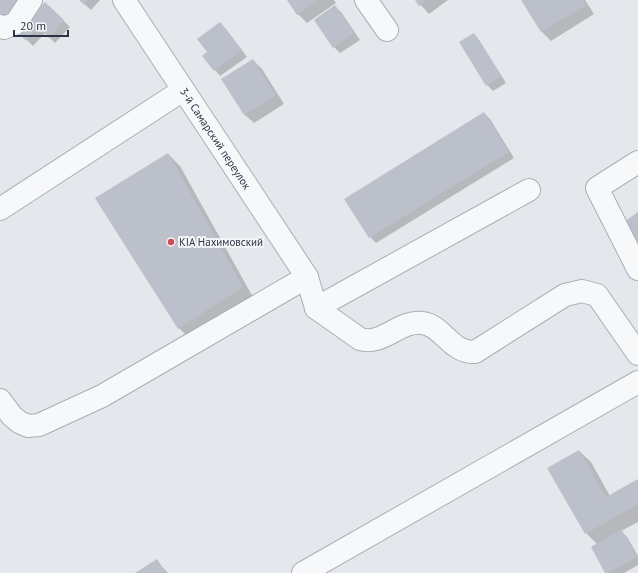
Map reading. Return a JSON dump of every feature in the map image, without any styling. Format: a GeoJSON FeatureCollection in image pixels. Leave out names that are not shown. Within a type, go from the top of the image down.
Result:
{"type":"FeatureCollection","features":[{"type":"Feature","properties":{"kind":"street"},"geometry":{"type":"LineString","coordinates":[[0,26],[4,28],[16,23],[31,0]]}},
{"type":"Feature","properties":{"kind":"street","name":"3-й Самарский переулок"},"geometry":{"type":"LineString","coordinates":[[124,0],[307,277],[316,308]]}},
{"type":"Feature","properties":{"kind":"street"},"geometry":{"type":"LineString","coordinates":[[366,0],[387,30]]}},
{"type":"Feature","properties":{"kind":"street"},"geometry":{"type":"LineString","coordinates":[[0,209],[183,90]]}},
{"type":"Feature","properties":{"kind":"street"},"geometry":{"type":"LineString","coordinates":[[638,162],[597,188],[638,269]]}},
{"type":"Feature","properties":{"kind":"street"},"geometry":{"type":"LineString","coordinates":[[529,190],[316,308],[360,339],[367,341],[374,340],[405,325],[420,322],[433,327],[458,348],[475,352],[565,295],[582,291],[596,295],[638,354]]}},
{"type":"Feature","properties":{"kind":"street"},"geometry":{"type":"LineString","coordinates":[[0,400],[12,416],[19,422],[28,426],[39,425],[102,396],[307,277]]}},
{"type":"Feature","properties":{"kind":"street"},"geometry":{"type":"LineString","coordinates":[[303,573],[638,382]]}},
{"type":"Feature","properties":{"kind":"building"},"geometry":{"type":"Polygon","coordinates":[[[0,0],[22,0],[5,18],[0,13],[0,0]]]}},
{"type":"Feature","properties":{"kind":"building"},"geometry":{"type":"Polygon","coordinates":[[[79,0],[88,0],[84,5],[79,0]]]}},
{"type":"Feature","properties":{"kind":"building"},"geometry":{"type":"Polygon","coordinates":[[[287,0],[318,0],[297,15],[287,0]]]}},
{"type":"Feature","properties":{"kind":"building"},"geometry":{"type":"Polygon","coordinates":[[[415,0],[427,0],[419,6],[415,0]]]}},
{"type":"Feature","properties":{"kind":"building"},"geometry":{"type":"Polygon","coordinates":[[[521,0],[583,0],[586,5],[541,32],[521,0]]]}},
{"type":"Feature","properties":{"kind":"building"},"geometry":{"type":"Polygon","coordinates":[[[45,2],[64,20],[49,38],[38,27],[26,41],[17,31],[45,2]]]}},
{"type":"Feature","properties":{"kind":"building"},"geometry":{"type":"Polygon","coordinates":[[[335,5],[354,33],[333,48],[314,20],[335,5]]]}},
{"type":"Feature","properties":{"kind":"building"},"geometry":{"type":"Polygon","coordinates":[[[220,22],[242,50],[214,71],[202,56],[207,52],[197,39],[220,22]]]}},
{"type":"Feature","properties":{"kind":"building"},"geometry":{"type":"Polygon","coordinates":[[[474,33],[501,76],[486,86],[459,42],[474,33]]]}},
{"type":"Feature","properties":{"kind":"building"},"geometry":{"type":"Polygon","coordinates":[[[253,59],[276,95],[244,115],[221,79],[253,59]]]}},
{"type":"Feature","properties":{"kind":"building"},"geometry":{"type":"Polygon","coordinates":[[[484,112],[509,152],[369,238],[344,199],[484,112]]]}},
{"type":"Feature","properties":{"kind":"building","name":"KIA Нахимовский"},"geometry":{"type":"Polygon","coordinates":[[[168,153],[243,287],[178,329],[95,198],[168,153]]]}},
{"type":"Feature","properties":{"kind":"building"},"geometry":{"type":"Polygon","coordinates":[[[638,212],[638,249],[621,224],[638,212]]]}},
{"type":"Feature","properties":{"kind":"building"},"geometry":{"type":"Polygon","coordinates":[[[579,450],[606,497],[638,479],[638,504],[585,534],[547,468],[579,450]]]}},
{"type":"Feature","properties":{"kind":"building"},"geometry":{"type":"Polygon","coordinates":[[[621,529],[637,557],[608,573],[605,573],[591,547],[621,529]]]}},
{"type":"Feature","properties":{"kind":"building"},"geometry":{"type":"Polygon","coordinates":[[[157,559],[166,573],[135,573],[157,559]]]}},
{"type":"Feature","properties":{"kind":"place","name":"KIA Нахимовский"},"geometry":{"type":"Point","coordinates":[171,242]}}]}
